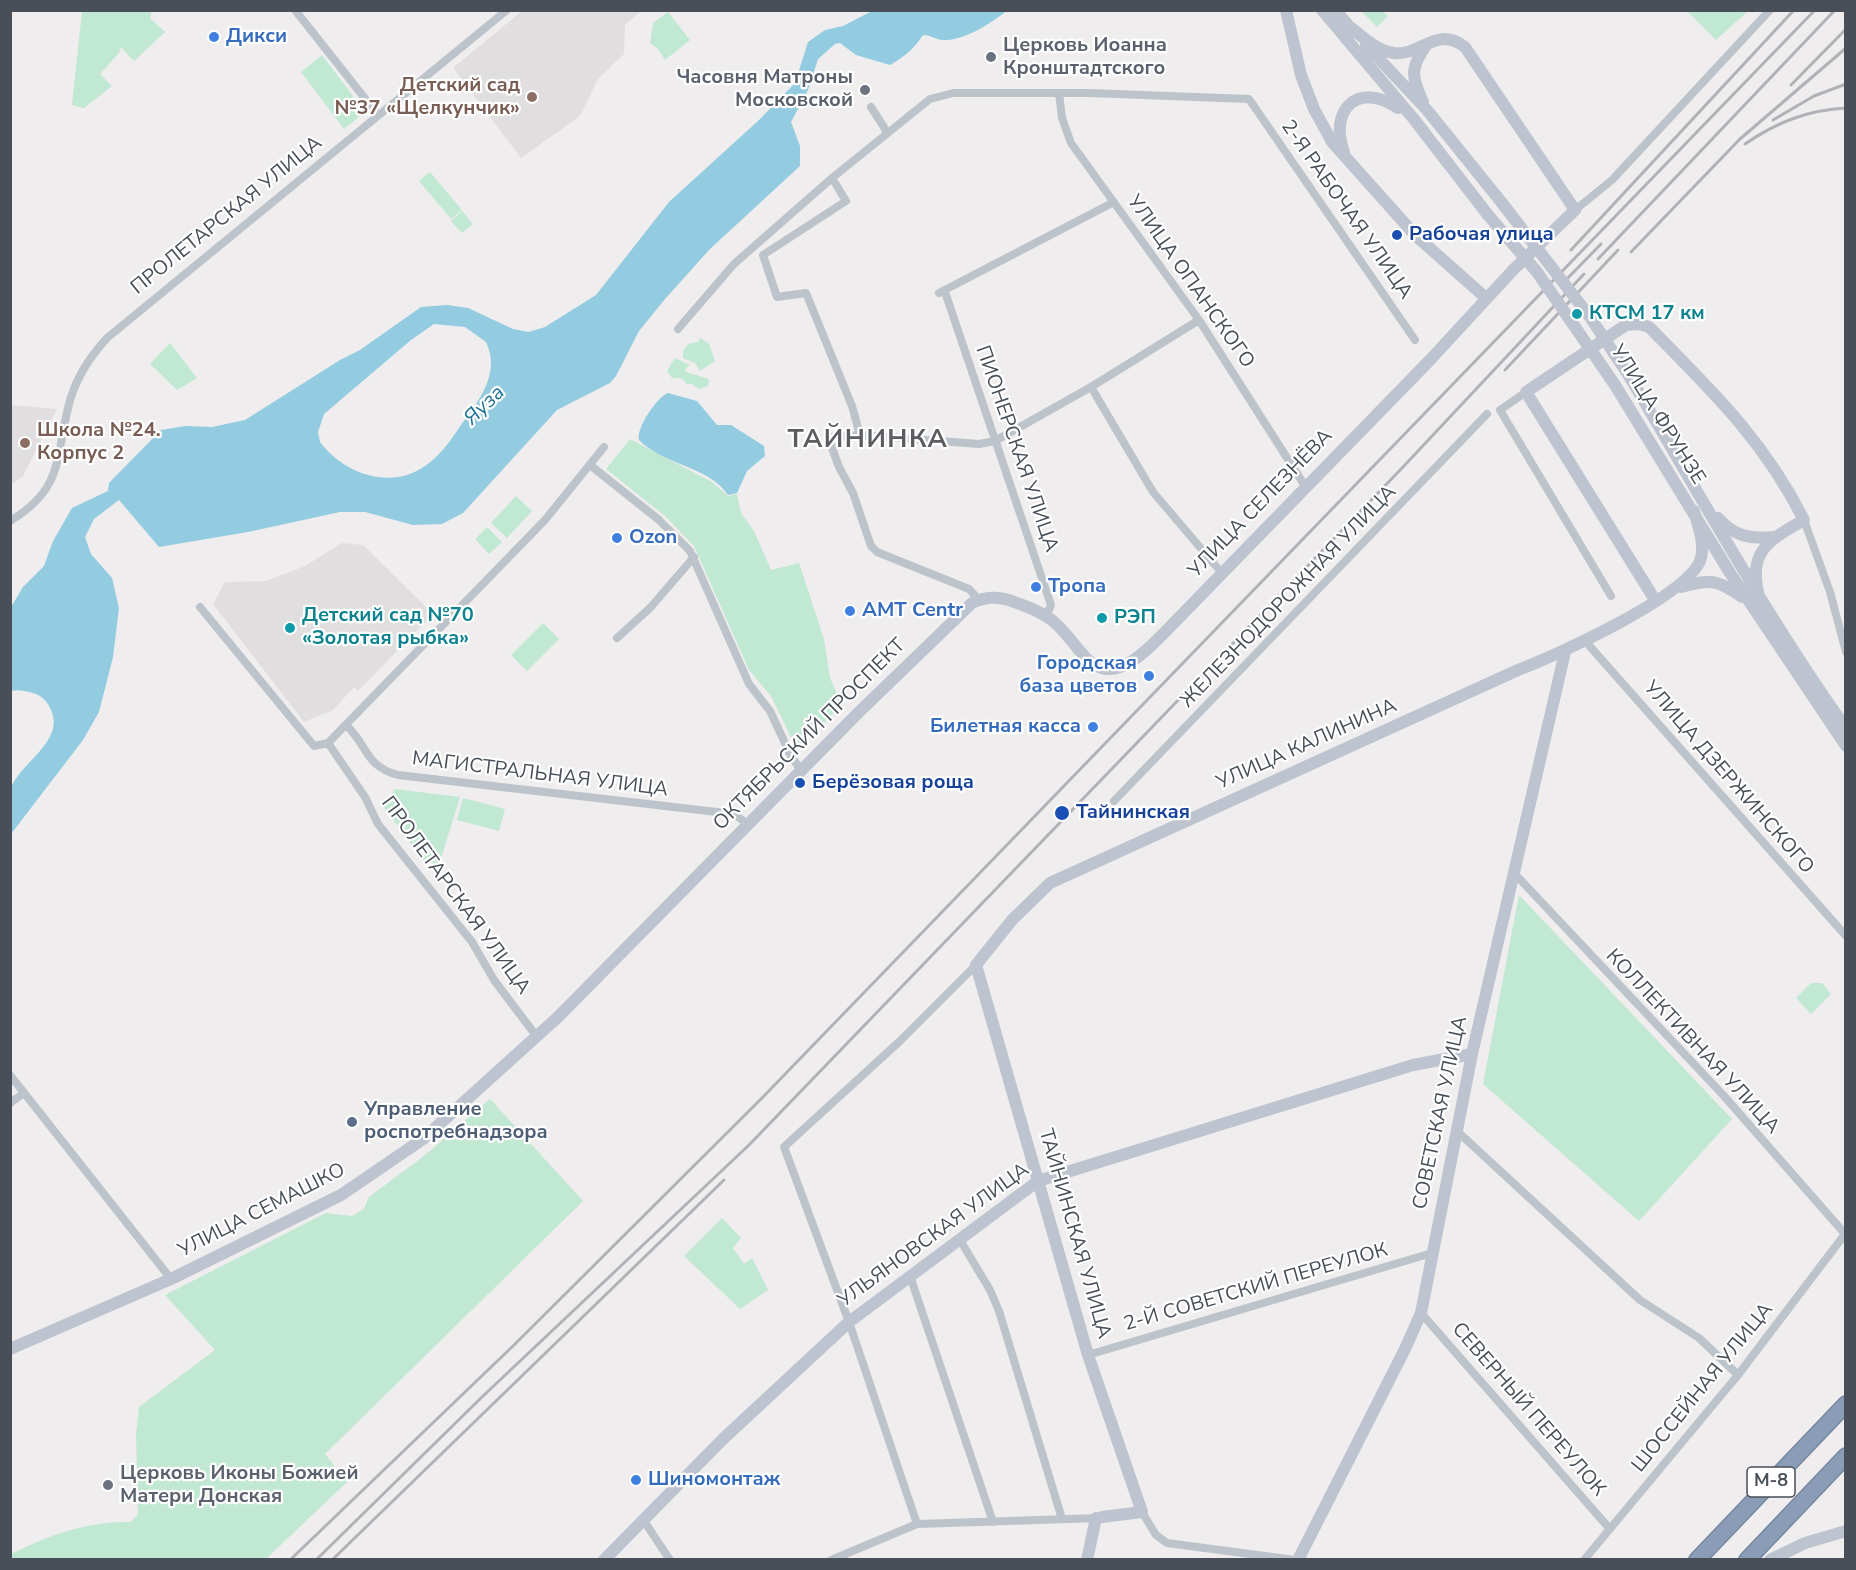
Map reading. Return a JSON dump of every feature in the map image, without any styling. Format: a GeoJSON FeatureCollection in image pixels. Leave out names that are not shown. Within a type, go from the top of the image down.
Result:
{"type":"FeatureCollection","features":[{"type":"Feature","properties":{"kind":"highway","name":"М-8"},"geometry":{"type":"LineString","coordinates":[[1697,1560],[1845,1404]]}},
{"type":"Feature","properties":{"kind":"highway","name":"М-8"},"geometry":{"type":"LineString","coordinates":[[1747,1560],[1845,1456]]}},
{"type":"Feature","properties":{"kind":"main road"},"geometry":{"type":"LineString","coordinates":[[1286,10],[1293,48],[1314,109],[1332,142],[1416,236],[1486,298]]}},
{"type":"Feature","properties":{"kind":"main road","name":"УЛИЦА ФРУНЗЕ"},"geometry":{"type":"LineString","coordinates":[[1322,10],[1413,118],[1488,215],[1537,272],[1615,385],[1694,511],[1842,727],[1845,747]]}},
{"type":"Feature","properties":{"kind":"main road","name":"УЛИЦА ФРУНЗЕ"},"geometry":{"type":"LineString","coordinates":[[1335,10],[1427,110],[1590,317],[1629,376],[1707,506],[1755,602]]}},
{"type":"Feature","properties":{"kind":"main road"},"geometry":{"type":"LineString","coordinates":[[1350,27],[1377,47],[1394,53],[1407,52],[1427,43],[1447,39],[1465,47],[1575,210]]}},
{"type":"Feature","properties":{"kind":"main road"},"geometry":{"type":"LineString","coordinates":[[1427,43],[1417,58],[1413,71],[1415,85],[1427,110]]}},
{"type":"Feature","properties":{"kind":"main road"},"geometry":{"type":"LineString","coordinates":[[1345,156],[1338,135],[1339,121],[1345,109],[1356,100],[1370,97],[1383,99],[1413,118]]}},
{"type":"Feature","properties":{"kind":"main road","name":"УЛИЦА СЕЛЕЗНЁВА"},"geometry":{"type":"LineString","coordinates":[[1046,617],[1094,664],[1116,668],[1131,663],[1430,360],[1486,298],[1575,210]]}},
{"type":"Feature","properties":{"kind":"main road"},"geometry":{"type":"LineString","coordinates":[[1655,600],[1526,392],[1626,325],[1647,326],[1721,399],[1771,461],[1804,520],[1774,537],[1763,548],[1755,565],[1755,602],[1717,582],[1702,581],[1677,588]]}},
{"type":"Feature","properties":{"kind":"main road"},"geometry":{"type":"LineString","coordinates":[[1707,506],[1738,535],[1755,539],[1774,537]]}},
{"type":"Feature","properties":{"kind":"main road"},"geometry":{"type":"LineString","coordinates":[[1677,588],[1694,572],[1701,557],[1701,541],[1694,511]]}},
{"type":"Feature","properties":{"kind":"main road","name":"УЛИЦА КАЛИНИНА"},"geometry":{"type":"LineString","coordinates":[[976,966],[1012,920],[1050,883],[1518,670],[1565,652],[1677,588]]}},
{"type":"Feature","properties":{"kind":"main road"},"geometry":{"type":"LineString","coordinates":[[979,600],[1002,598],[1046,617]]}},
{"type":"Feature","properties":{"kind":"main road","name":"ОКТЯБРЬСКИЙ ПРОСПЕКТ"},"geometry":{"type":"LineString","coordinates":[[558,1017],[941,632],[979,600]]}},
{"type":"Feature","properties":{"kind":"main road","name":"СОВЕТСКАЯ УЛИЦА"},"geometry":{"type":"LineString","coordinates":[[1296,1560],[1405,1349],[1421,1313],[1472,1054],[1565,652]]}},
{"type":"Feature","properties":{"kind":"main road","name":"ТАЙНИНСКАЯ УЛИЦА"},"geometry":{"type":"LineString","coordinates":[[976,966],[1088,1355],[1142,1512]]}},
{"type":"Feature","properties":{"kind":"main road","name":"УЛИЦА СЕМАШКО"},"geometry":{"type":"LineString","coordinates":[[10,1349],[171,1279],[341,1195],[438,1127],[558,1017]]}},
{"type":"Feature","properties":{"kind":"main road","name":"УЛЬЯНОВСКАЯ УЛИЦА"},"geometry":{"type":"LineString","coordinates":[[604,1560],[723,1439],[849,1322],[1038,1181],[1413,1065],[1472,1054]]}},
{"type":"Feature","properties":{"kind":"main road"},"geometry":{"type":"LineString","coordinates":[[1087,1560],[1099,1518],[1142,1512]]}},
{"type":"Feature","properties":{"kind":"main road"},"geometry":{"type":"LineString","coordinates":[[1770,1560],[1805,1543],[1845,1531]]}},
{"type":"Feature","properties":{"kind":"street"},"geometry":{"type":"LineString","coordinates":[[295,10],[378,115]]}},
{"type":"Feature","properties":{"kind":"street","name":"ПРОЛЕТАРСКАЯ УЛИЦА"},"geometry":{"type":"LineString","coordinates":[[10,521],[35,503],[50,485],[58,464],[71,398],[81,372],[107,338],[507,10]]}},
{"type":"Feature","properties":{"kind":"street"},"geometry":{"type":"LineString","coordinates":[[1575,210],[1612,180],[1770,10]]}},
{"type":"Feature","properties":{"kind":"street"},"geometry":{"type":"LineString","coordinates":[[678,329],[734,264],[916,107],[943,94],[1059,93]]}},
{"type":"Feature","properties":{"kind":"street","name":"2-Я РАБОЧАЯ УЛИЦА"},"geometry":{"type":"LineString","coordinates":[[1059,93],[1249,99],[1415,340]]}},
{"type":"Feature","properties":{"kind":"street","name":"УЛИЦА ОПАНСКОГО"},"geometry":{"type":"LineString","coordinates":[[1059,93],[1062,117],[1071,143],[1199,320],[1269,426],[1305,486]]}},
{"type":"Feature","properties":{"kind":"street"},"geometry":{"type":"LineString","coordinates":[[871,107],[887,132]]}},
{"type":"Feature","properties":{"kind":"street"},"geometry":{"type":"LineString","coordinates":[[832,178],[846,201],[763,255],[777,297],[806,293],[852,406],[860,435]]}},
{"type":"Feature","properties":{"kind":"street","name":"ПИОНЕРСКАЯ УЛИЦА"},"geometry":{"type":"LineString","coordinates":[[1046,617],[1051,605],[942,292],[1114,202]]}},
{"type":"Feature","properties":{"kind":"street"},"geometry":{"type":"LineString","coordinates":[[979,600],[969,589],[873,549],[853,493],[839,467],[828,437],[860,435],[979,444],[995,441],[1091,387],[1199,320]]}},
{"type":"Feature","properties":{"kind":"street"},"geometry":{"type":"LineString","coordinates":[[1091,387],[1153,492],[1221,572]]}},
{"type":"Feature","properties":{"kind":"street"},"geometry":{"type":"LineString","coordinates":[[1526,392],[1500,410],[1611,596]]}},
{"type":"Feature","properties":{"kind":"street","name":"ЖЕЛЕЗНОДОРОЖНАЯ УЛИЦА"},"geometry":{"type":"LineString","coordinates":[[1114,801],[1487,414]]}},
{"type":"Feature","properties":{"kind":"street"},"geometry":{"type":"LineString","coordinates":[[200,607],[314,746],[328,743],[347,726],[544,520],[604,447]]}},
{"type":"Feature","properties":{"kind":"street"},"geometry":{"type":"LineString","coordinates":[[590,465],[659,520],[683,542],[694,557],[750,684],[770,711],[792,758],[802,771]]}},
{"type":"Feature","properties":{"kind":"street"},"geometry":{"type":"LineString","coordinates":[[1804,520],[1830,592],[1845,652]]}},
{"type":"Feature","properties":{"kind":"street"},"geometry":{"type":"LineString","coordinates":[[618,638],[650,608],[694,557]]}},
{"type":"Feature","properties":{"kind":"street","name":"УЛИЦА ДЗЕРЖИНСКОГО"},"geometry":{"type":"LineString","coordinates":[[1586,642],[1845,936]]}},
{"type":"Feature","properties":{"kind":"street","name":"МАГИСТРАЛЬНАЯ УЛИЦА"},"geometry":{"type":"LineString","coordinates":[[347,726],[360,739],[370,761],[398,776],[734,814],[749,825]]}},
{"type":"Feature","properties":{"kind":"street","name":"ПРОЛЕТАРСКАЯ УЛИЦА"},"geometry":{"type":"LineString","coordinates":[[328,743],[362,792],[378,824],[472,942],[494,980],[537,1037]]}},
{"type":"Feature","properties":{"kind":"street","name":"КОЛЛЕКТИВНАЯ УЛИЦА"},"geometry":{"type":"LineString","coordinates":[[1513,872],[1609,977],[1724,1095],[1845,1235]]}},
{"type":"Feature","properties":{"kind":"street"},"geometry":{"type":"LineString","coordinates":[[917,1524],[849,1322],[784,1147],[900,1041],[976,966]]}},
{"type":"Feature","properties":{"kind":"street"},"geometry":{"type":"LineString","coordinates":[[10,1075],[171,1279]]}},
{"type":"Feature","properties":{"kind":"street"},"geometry":{"type":"LineString","coordinates":[[10,1103],[24,1093]]}},
{"type":"Feature","properties":{"kind":"street"},"geometry":{"type":"LineString","coordinates":[[1458,1132],[1641,1300],[1699,1338],[1738,1375]]}},
{"type":"Feature","properties":{"kind":"street","name":"ШОССЕЙНАЯ УЛИЦА"},"geometry":{"type":"LineString","coordinates":[[1584,1560],[1738,1375],[1845,1235]]}},
{"type":"Feature","properties":{"kind":"street"},"geometry":{"type":"LineString","coordinates":[[960,1240],[990,1290],[999,1311],[1062,1519]]}},
{"type":"Feature","properties":{"kind":"street","name":"2-Й СОВЕТСКИЙ ПЕРЕУЛОК"},"geometry":{"type":"LineString","coordinates":[[1088,1355],[1432,1253]]}},
{"type":"Feature","properties":{"kind":"street"},"geometry":{"type":"LineString","coordinates":[[910,1276],[993,1522]]}},
{"type":"Feature","properties":{"kind":"street","name":"СЕВЕРНЫЙ ПЕРЕУЛОК"},"geometry":{"type":"LineString","coordinates":[[1421,1313],[1609,1528]]}},
{"type":"Feature","properties":{"kind":"street"},"geometry":{"type":"LineString","coordinates":[[1142,1512],[1156,1535],[1167,1543],[1296,1560]]}},
{"type":"Feature","properties":{"kind":"street"},"geometry":{"type":"LineString","coordinates":[[831,1560],[917,1524],[1099,1518]]}},
{"type":"Feature","properties":{"kind":"street"},"geometry":{"type":"LineString","coordinates":[[644,1521],[670,1560]]}},
{"type":"Feature","properties":{"kind":"shaded area","name":"Детский сад №37 «Щелкунчик»"},"geometry":{"type":"Polygon","coordinates":[[[522,11],[641,11],[625,25],[624,54],[598,79],[580,116],[521,158],[453,68],[522,11]]]}},
{"type":"Feature","properties":{"kind":"shaded area","name":"Школа №24. Корпус 2"},"geometry":{"type":"Polygon","coordinates":[[[11,405],[57,409],[23,476],[11,485],[11,405]]]}},
{"type":"Feature","properties":{"kind":"shaded area"},"geometry":{"type":"Polygon","coordinates":[[[342,543],[363,545],[433,614],[358,691],[354,687],[333,710],[304,722],[213,604],[225,582],[266,581],[305,566],[342,543]]]}},
{"type":"Feature","properties":{"kind":"green space"},"geometry":{"type":"Polygon","coordinates":[[[82,11],[152,11],[150,18],[165,32],[134,61],[121,47],[119,53],[100,74],[112,86],[84,108],[72,105],[82,11]]]}},
{"type":"Feature","properties":{"kind":"green space"},"geometry":{"type":"Polygon","coordinates":[[[1361,11],[1382,11],[1388,16],[1377,27],[1361,11]]]}},
{"type":"Feature","properties":{"kind":"green space"},"geometry":{"type":"Polygon","coordinates":[[[1687,11],[1748,11],[1716,40],[1687,11]]]}},
{"type":"Feature","properties":{"kind":"green space"},"geometry":{"type":"Polygon","coordinates":[[[668,12],[690,40],[665,60],[658,49],[650,43],[653,23],[668,12]]]}},
{"type":"Feature","properties":{"kind":"green space"},"geometry":{"type":"Polygon","coordinates":[[[322,55],[365,112],[344,129],[301,72],[322,55]]]}},
{"type":"Feature","properties":{"kind":"green space"},"geometry":{"type":"Polygon","coordinates":[[[430,172],[462,210],[451,219],[419,181],[430,172]]]}},
{"type":"Feature","properties":{"kind":"green space"},"geometry":{"type":"Polygon","coordinates":[[[462,211],[473,224],[462,233],[451,221],[462,211]]]}},
{"type":"Feature","properties":{"kind":"green space"},"geometry":{"type":"Polygon","coordinates":[[[701,338],[709,344],[715,361],[700,371],[695,363],[683,358],[683,351],[688,344],[698,342],[701,338]]]}},
{"type":"Feature","properties":{"kind":"green space"},"geometry":{"type":"Polygon","coordinates":[[[170,343],[197,378],[177,390],[150,364],[170,343]]]}},
{"type":"Feature","properties":{"kind":"green space"},"geometry":{"type":"Polygon","coordinates":[[[675,358],[690,365],[685,369],[686,372],[709,379],[708,386],[699,389],[692,384],[686,384],[683,379],[672,378],[667,371],[675,358]]]}},
{"type":"Feature","properties":{"kind":"green space"},"geometry":{"type":"Polygon","coordinates":[[[630,439],[712,482],[728,496],[737,494],[741,513],[754,531],[771,570],[799,563],[824,639],[830,678],[842,705],[797,750],[771,696],[749,670],[694,546],[665,516],[606,469],[630,439]]]}},
{"type":"Feature","properties":{"kind":"green space"},"geometry":{"type":"Polygon","coordinates":[[[516,496],[532,511],[507,538],[491,523],[516,496]]]}},
{"type":"Feature","properties":{"kind":"green space"},"geometry":{"type":"Polygon","coordinates":[[[487,527],[502,542],[489,554],[475,539],[487,527]]]}},
{"type":"Feature","properties":{"kind":"green space"},"geometry":{"type":"Polygon","coordinates":[[[543,623],[559,639],[527,671],[511,655],[543,623]]]}},
{"type":"Feature","properties":{"kind":"green space"},"geometry":{"type":"Polygon","coordinates":[[[395,789],[460,797],[439,865],[424,861],[383,806],[395,789]]]}},
{"type":"Feature","properties":{"kind":"green space"},"geometry":{"type":"Polygon","coordinates":[[[463,798],[505,809],[499,831],[457,820],[463,798]]]}},
{"type":"Feature","properties":{"kind":"green space"},"geometry":{"type":"Polygon","coordinates":[[[1519,895],[1732,1119],[1639,1221],[1483,1084],[1519,895]]]}},
{"type":"Feature","properties":{"kind":"green space"},"geometry":{"type":"Polygon","coordinates":[[[1811,983],[1822,983],[1831,994],[1811,1014],[1796,998],[1811,983]]]}},
{"type":"Feature","properties":{"kind":"green space"},"geometry":{"type":"Polygon","coordinates":[[[490,1099],[583,1201],[325,1454],[347,1482],[266,1559],[11,1559],[11,1554],[54,1535],[99,1524],[131,1522],[138,1514],[136,1433],[139,1407],[215,1350],[165,1295],[326,1213],[352,1216],[364,1209],[369,1197],[424,1156],[490,1099]]]}},
{"type":"Feature","properties":{"kind":"green space"},"geometry":{"type":"Polygon","coordinates":[[[722,1218],[741,1238],[733,1248],[744,1264],[752,1258],[768,1290],[740,1309],[684,1256],[722,1218]]]}},
{"type":"Feature","properties":{"kind":"water","name":"Яуза"},"geometry":{"type":"Polygon","coordinates":[[[872,11],[1007,11],[978,30],[962,37],[943,40],[923,35],[916,45],[890,65],[856,55],[840,43],[835,44],[818,59],[808,90],[791,122],[800,146],[800,166],[710,249],[665,299],[639,331],[616,376],[610,383],[557,410],[463,513],[442,524],[413,525],[365,512],[340,512],[248,532],[159,547],[119,500],[94,519],[85,537],[91,554],[112,578],[119,608],[113,657],[99,712],[83,740],[11,834],[9,804],[11,788],[16,778],[48,741],[54,720],[49,705],[41,697],[25,691],[11,691],[11,607],[23,587],[44,566],[53,541],[72,508],[108,491],[109,483],[161,430],[186,426],[212,427],[245,420],[340,360],[360,350],[421,307],[447,305],[468,308],[513,329],[529,332],[545,327],[596,295],[669,202],[759,120],[795,83],[808,42],[825,30],[843,26],[872,11]],[[434,324],[411,340],[324,414],[318,432],[320,442],[341,462],[368,475],[382,478],[397,477],[425,466],[445,447],[475,406],[489,376],[490,353],[486,342],[465,327],[434,324]]]}},
{"type":"Feature","properties":{"kind":"water"},"geometry":{"type":"Polygon","coordinates":[[[668,393],[697,401],[717,425],[731,425],[764,446],[765,456],[747,471],[737,493],[728,495],[720,485],[698,471],[660,455],[639,440],[641,428],[648,413],[658,400],[668,393]]]}},
{"type":"Feature","properties":{"kind":"railway"},"geometry":{"type":"LineString","coordinates":[[1571,250],[1794,10]]}},
{"type":"Feature","properties":{"kind":"railway"},"geometry":{"type":"LineString","coordinates":[[290,1560],[513,1346],[761,1099],[1815,10]]}},
{"type":"Feature","properties":{"kind":"railway"},"geometry":{"type":"LineString","coordinates":[[1598,259],[1835,10]]}},
{"type":"Feature","properties":{"kind":"railway"},"geometry":{"type":"LineString","coordinates":[[1791,85],[1846,29]]}},
{"type":"Feature","properties":{"kind":"railway"},"geometry":{"type":"LineString","coordinates":[[1631,252],[1740,139],[1846,48]]}},
{"type":"Feature","properties":{"kind":"railway"},"geometry":{"type":"LineString","coordinates":[[1773,120],[1814,96],[1846,84]]}},
{"type":"Feature","properties":{"kind":"railway"},"geometry":{"type":"LineString","coordinates":[[1745,144],[1793,118],[1819,111],[1846,108]]}},
{"type":"Feature","properties":{"kind":"railway"},"geometry":{"type":"LineString","coordinates":[[1561,285],[1601,244]]}},
{"type":"Feature","properties":{"kind":"railway"},"geometry":{"type":"LineString","coordinates":[[1505,370],[1618,250]]}},
{"type":"Feature","properties":{"kind":"railway"},"geometry":{"type":"LineString","coordinates":[[316,1560],[483,1396],[749,1145],[1403,467],[1584,274]]}},
{"type":"Feature","properties":{"kind":"railway"},"geometry":{"type":"LineString","coordinates":[[332,1560],[724,1180]]}},
{"type":"Feature","properties":{"kind":"place","name":"Дикси"},"geometry":{"type":"Point","coordinates":[214,37]}},
{"type":"Feature","properties":{"kind":"place","name":"Церковь Иоанна Кронштадтского"},"geometry":{"type":"Point","coordinates":[991,57]}},
{"type":"Feature","properties":{"kind":"place","name":"Часовня Матроны Московской"},"geometry":{"type":"Point","coordinates":[865,90]}},
{"type":"Feature","properties":{"kind":"place","name":"Детский сад №37 «Щелкунчик»"},"geometry":{"type":"Point","coordinates":[532,97]}},
{"type":"Feature","properties":{"kind":"place","name":"Рабочая улица"},"geometry":{"type":"Point","coordinates":[1397,235]}},
{"type":"Feature","properties":{"kind":"place","name":"КТСМ 17 км"},"geometry":{"type":"Point","coordinates":[1577,314]}},
{"type":"Feature","properties":{"kind":"place","name":"Школа №24. Корпус 2"},"geometry":{"type":"Point","coordinates":[25,443]}},
{"type":"Feature","properties":{"kind":"place","name":"Ozon"},"geometry":{"type":"Point","coordinates":[617,538]}},
{"type":"Feature","properties":{"kind":"place","name":"Тропа"},"geometry":{"type":"Point","coordinates":[1036,587]}},
{"type":"Feature","properties":{"kind":"place","name":"AMT Centr"},"geometry":{"type":"Point","coordinates":[850,611]}},
{"type":"Feature","properties":{"kind":"place","name":"РЭП"},"geometry":{"type":"Point","coordinates":[1102,618]}},
{"type":"Feature","properties":{"kind":"place","name":"Детский сад №70 «Золотая рыбка»"},"geometry":{"type":"Point","coordinates":[290,628]}},
{"type":"Feature","properties":{"kind":"place","name":"Городская база цветов"},"geometry":{"type":"Point","coordinates":[1149,676]}},
{"type":"Feature","properties":{"kind":"place","name":"Билетная касса"},"geometry":{"type":"Point","coordinates":[1093,727]}},
{"type":"Feature","properties":{"kind":"place","name":"Берёзовая роща"},"geometry":{"type":"Point","coordinates":[800,783]}},
{"type":"Feature","properties":{"kind":"place","name":"Тайнинская"},"geometry":{"type":"Point","coordinates":[1062,813]}},
{"type":"Feature","properties":{"kind":"place","name":"Управление роспотребнадзора"},"geometry":{"type":"Point","coordinates":[352,1122]}},
{"type":"Feature","properties":{"kind":"place","name":"Шиномонтаж"},"geometry":{"type":"Point","coordinates":[636,1480]}},
{"type":"Feature","properties":{"kind":"place","name":"Церковь Иконы Божией Матери Донская"},"geometry":{"type":"Point","coordinates":[108,1485]}},
{"type":"Feature","properties":{"kind":"district","name":"ТАЙНИНКА"},"geometry":{"type":"Point","coordinates":[868,441]}}]}
